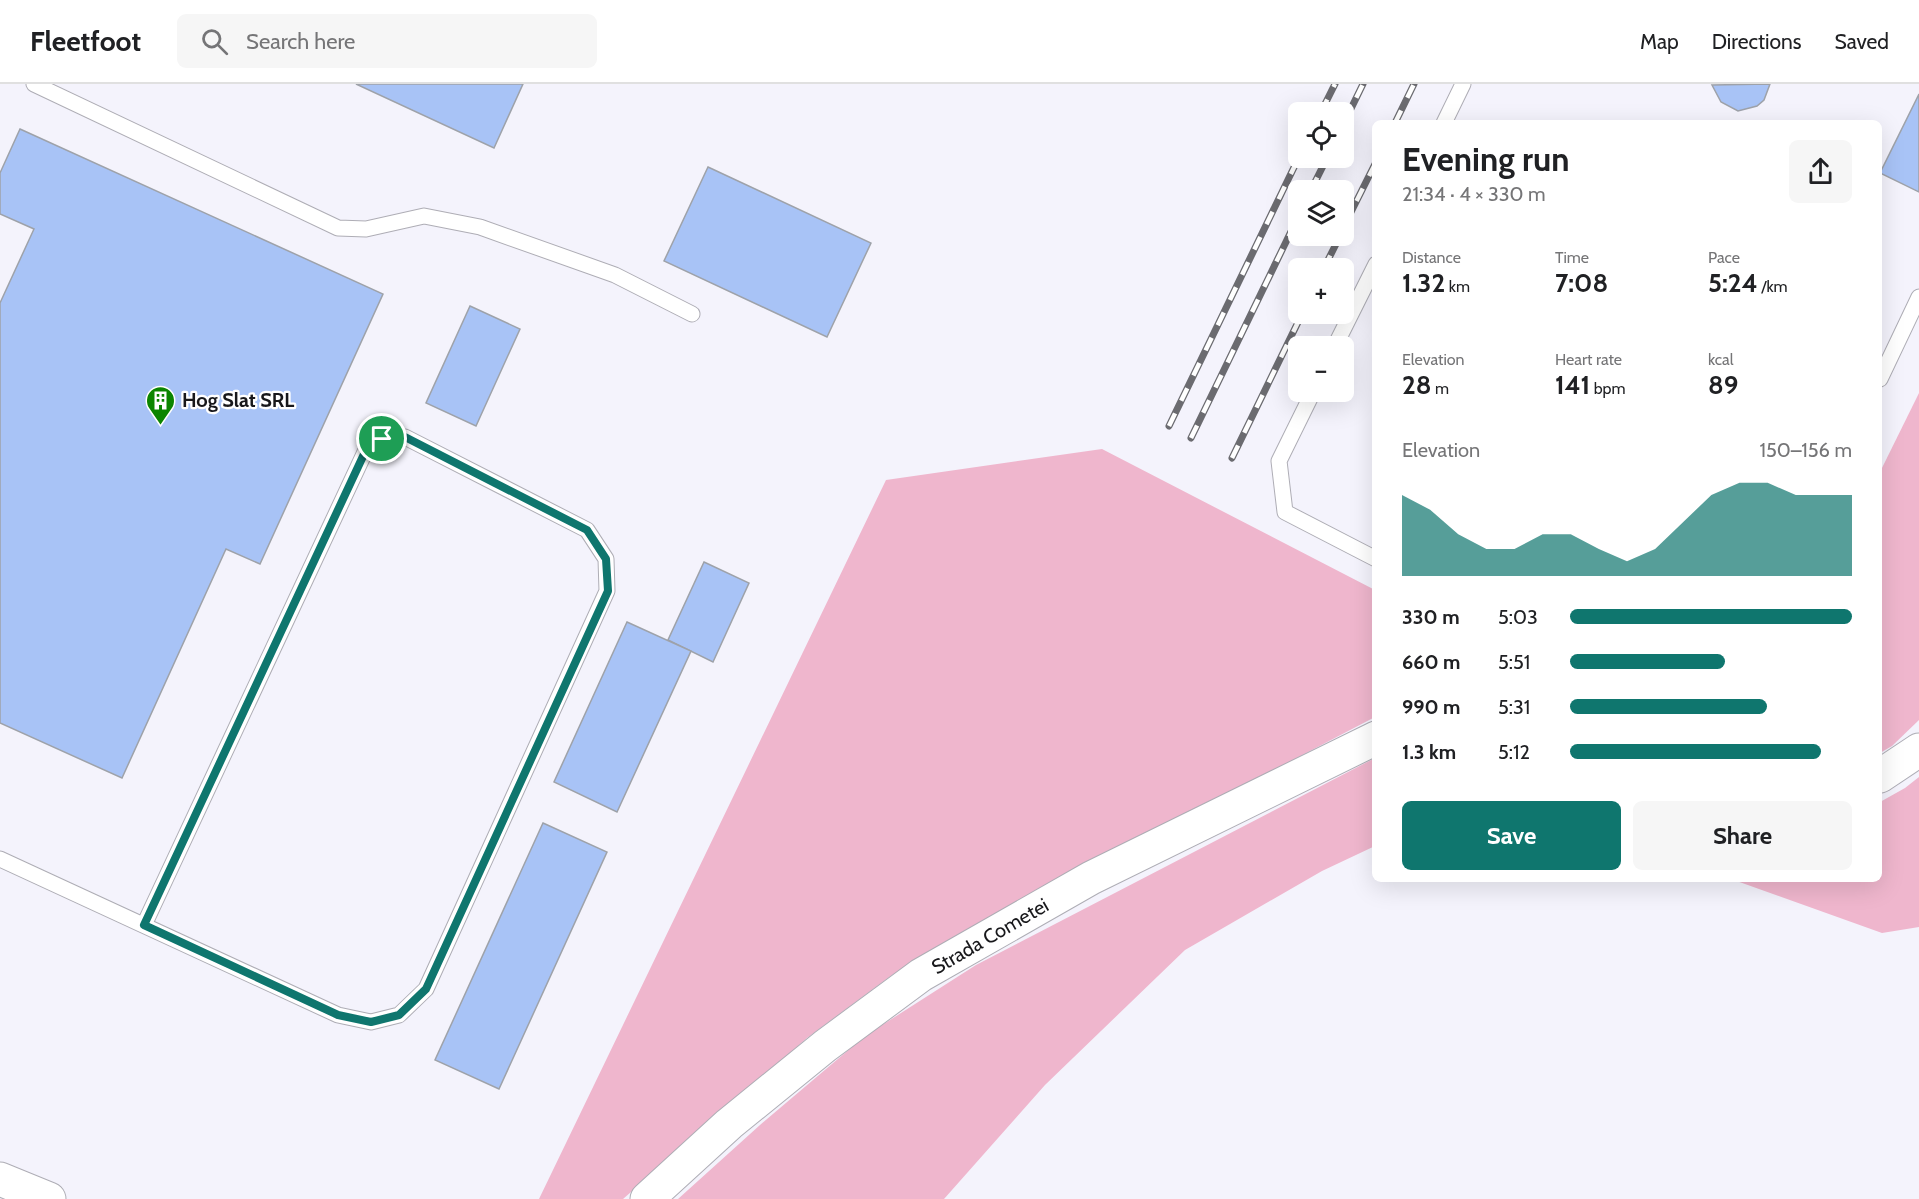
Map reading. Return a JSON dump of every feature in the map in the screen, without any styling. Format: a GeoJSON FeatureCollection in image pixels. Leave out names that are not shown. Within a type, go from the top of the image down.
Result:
{"type":"FeatureCollection","features":[{"type":"Feature","properties":{"kind":"street","name":"Strada Cometei"},"geometry":{"type":"LineString","coordinates":[[647,1199],[746,1110],[825,1046],[921,975],[1092,878],[1372,740]]}},
{"type":"Feature","properties":{"kind":"street"},"geometry":{"type":"LineString","coordinates":[[1882,775],[1919,750]]}},
{"type":"Feature","properties":{"kind":"street"},"geometry":{"type":"LineString","coordinates":[[0,1179],[49,1199]]}},
{"type":"Feature","properties":{"kind":"lane"},"geometry":{"type":"LineString","coordinates":[[33,84],[338,228],[366,229],[424,216],[480,227],[615,275],[692,314]]}},
{"type":"Feature","properties":{"kind":"lane"},"geometry":{"type":"LineString","coordinates":[[1445,120],[1463,84]]}},
{"type":"Feature","properties":{"kind":"lane"},"geometry":{"type":"LineString","coordinates":[[1340,336],[1372,272]]}},
{"type":"Feature","properties":{"kind":"lane"},"geometry":{"type":"LineString","coordinates":[[1882,375],[1919,297]]}},
{"type":"Feature","properties":{"kind":"lane"},"geometry":{"type":"LineString","coordinates":[[1308,402],[1279,461],[1285,512],[1372,557]]}},
{"type":"Feature","properties":{"kind":"lane"},"geometry":{"type":"LineString","coordinates":[[0,859],[338,1015],[371,1022],[399,1015],[426,989],[608,591],[606,559],[587,530],[405,437],[382,439],[365,452],[144,925]]}},
{"type":"Feature","properties":{"kind":"shaded area"},"geometry":{"type":"Polygon","coordinates":[[[1919,393],[1919,720],[1892,746],[1882,752],[1882,468],[1919,393]]]}},
{"type":"Feature","properties":{"kind":"shaded area"},"geometry":{"type":"Polygon","coordinates":[[[1102,449],[1372,588],[1372,719],[958,935],[892,975],[807,1038],[623,1199],[539,1199],[886,480],[1102,449]]]}},
{"type":"Feature","properties":{"kind":"shaded area"},"geometry":{"type":"Polygon","coordinates":[[[1372,760],[1372,847],[1322,871],[1185,950],[1045,1085],[944,1199],[678,1199],[760,1125],[865,1036],[976,965],[1372,760]]]}},
{"type":"Feature","properties":{"kind":"shaded area"},"geometry":{"type":"Polygon","coordinates":[[[1919,777],[1919,927],[1882,933],[1739,882],[1882,882],[1882,801],[1919,777]]]}},
{"type":"Feature","properties":{"kind":"building"},"geometry":{"type":"Polygon","coordinates":[[[356,84],[523,84],[494,148],[356,84]]]}},
{"type":"Feature","properties":{"kind":"building"},"geometry":{"type":"Polygon","coordinates":[[[1770,84],[1764,100],[1757,106],[1738,111],[1721,102],[1712,85],[1770,84]]]}},
{"type":"Feature","properties":{"kind":"building"},"geometry":{"type":"Polygon","coordinates":[[[1919,94],[1919,192],[1882,174],[1882,169],[1919,94]]]}},
{"type":"Feature","properties":{"kind":"building","name":"Hog Slat SRL"},"geometry":{"type":"Polygon","coordinates":[[[20,129],[383,294],[260,564],[226,549],[122,778],[0,723],[0,303],[34,229],[0,214],[0,173],[20,129]]]}},
{"type":"Feature","properties":{"kind":"building"},"geometry":{"type":"Polygon","coordinates":[[[708,167],[871,243],[827,337],[664,261],[708,167]]]}},
{"type":"Feature","properties":{"kind":"building"},"geometry":{"type":"Polygon","coordinates":[[[470,306],[520,329],[476,426],[426,403],[470,306]]]}},
{"type":"Feature","properties":{"kind":"building"},"geometry":{"type":"Polygon","coordinates":[[[704,562],[749,583],[713,662],[668,640],[704,562]]]}},
{"type":"Feature","properties":{"kind":"building"},"geometry":{"type":"Polygon","coordinates":[[[627,622],[691,651],[617,812],[554,782],[627,622]]]}},
{"type":"Feature","properties":{"kind":"building"},"geometry":{"type":"Polygon","coordinates":[[[543,823],[607,852],[499,1089],[435,1060],[543,823]]]}},
{"type":"Feature","properties":{"kind":"railway"},"geometry":{"type":"LineString","coordinates":[[1326,102],[1335,84]]}},
{"type":"Feature","properties":{"kind":"railway"},"geometry":{"type":"LineString","coordinates":[[1354,102],[1363,84]]}},
{"type":"Feature","properties":{"kind":"railway"},"geometry":{"type":"LineString","coordinates":[[1396,120],[1414,84]]}},
{"type":"Feature","properties":{"kind":"railway"},"geometry":{"type":"LineString","coordinates":[[1169,426],[1294,168]]}},
{"type":"Feature","properties":{"kind":"railway"},"geometry":{"type":"LineString","coordinates":[[1316,180],[1322,168]]}},
{"type":"Feature","properties":{"kind":"railway"},"geometry":{"type":"LineString","coordinates":[[1354,206],[1372,170]]}},
{"type":"Feature","properties":{"kind":"railway"},"geometry":{"type":"LineString","coordinates":[[1191,438],[1288,238]]}},
{"type":"Feature","properties":{"kind":"railway"},"geometry":{"type":"LineString","coordinates":[[1329,258],[1335,246]]}},
{"type":"Feature","properties":{"kind":"railway"},"geometry":{"type":"LineString","coordinates":[[1232,458],[1297,324]]}},
{"type":"Feature","properties":{"kind":"place","name":"Hog Slat SRL"},"geometry":{"type":"Point","coordinates":[161,426]}},
{"type":"Feature","properties":{"kind":"route"},"geometry":{"type":"LineString","coordinates":[[405,437],[587,530],[606,559],[608,591],[426,989],[399,1015],[371,1022],[338,1015],[144,925],[365,452],[382,439],[405,437]]}}]}
